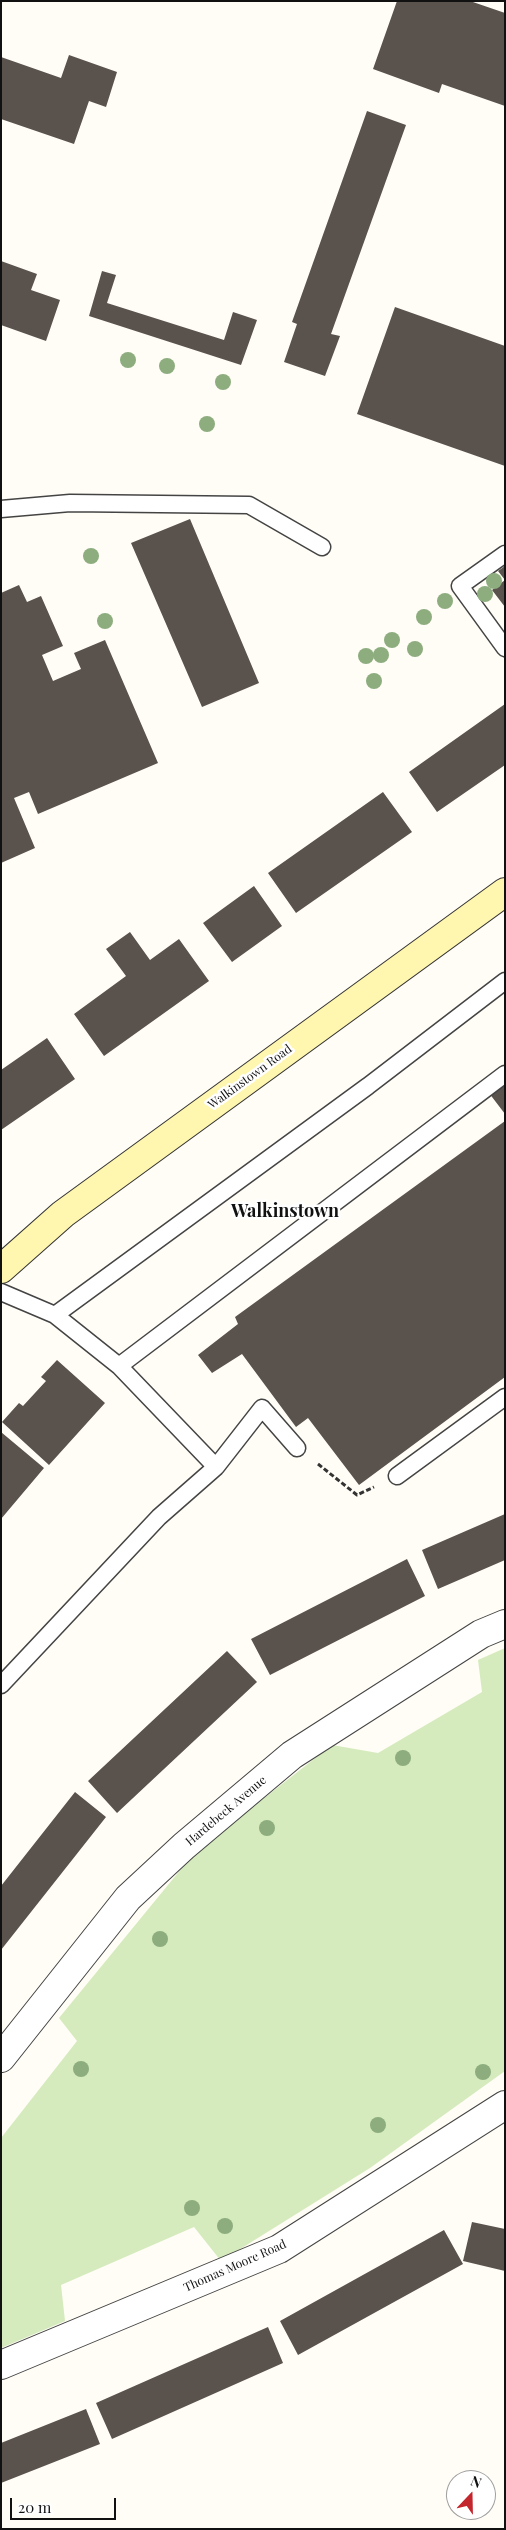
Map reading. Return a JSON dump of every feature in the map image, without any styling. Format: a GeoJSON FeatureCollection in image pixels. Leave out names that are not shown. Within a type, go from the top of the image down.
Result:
{"type":"FeatureCollection","features":[{"type":"Feature","properties":{"kind":"main road","name":"Walkinstown Road"},"geometry":{"type":"LineString","coordinates":[[1,1269],[63,1214],[505,892]]}},
{"type":"Feature","properties":{"kind":"street","name":"Hardebeck Avenue"},"geometry":{"type":"LineString","coordinates":[[1,2058],[128,1898],[184,1846],[292,1755],[481,1634],[505,1624]]}},
{"type":"Feature","properties":{"kind":"street","name":"Thomas Moore Road"},"geometry":{"type":"LineString","coordinates":[[1,2365],[279,2249],[505,2105]]}},
{"type":"Feature","properties":{"kind":"lane"},"geometry":{"type":"LineString","coordinates":[[1,509],[70,504],[249,506],[322,547]]}},
{"type":"Feature","properties":{"kind":"lane"},"geometry":{"type":"LineString","coordinates":[[505,554],[460,586],[505,648]]}},
{"type":"Feature","properties":{"kind":"lane"},"geometry":{"type":"LineString","coordinates":[[55,1314],[368,1086],[505,981]]}},
{"type":"Feature","properties":{"kind":"lane"},"geometry":{"type":"LineString","coordinates":[[119,1366],[505,1074]]}},
{"type":"Feature","properties":{"kind":"lane"},"geometry":{"type":"LineString","coordinates":[[1,1292],[55,1314],[119,1366],[216,1467]]}},
{"type":"Feature","properties":{"kind":"lane"},"geometry":{"type":"LineString","coordinates":[[397,1476],[505,1397]]}},
{"type":"Feature","properties":{"kind":"lane"},"geometry":{"type":"LineString","coordinates":[[2,1684],[159,1517],[216,1467],[262,1408],[297,1448]]}},
{"type":"Feature","properties":{"kind":"path"},"geometry":{"type":"LineString","coordinates":[[297,1448],[357,1495],[397,1476]]}},
{"type":"Feature","properties":{"kind":"green space"},"geometry":{"type":"Polygon","coordinates":[[[505,1648],[505,2071],[370,2168],[221,2261],[194,2227],[61,2285],[65,2321],[1,2348],[1,2138],[77,2041],[59,2018],[195,1852],[332,1745],[378,1753],[482,1692],[478,1660],[505,1648]]]}},
{"type":"Feature","properties":{"kind":"building"},"geometry":{"type":"Polygon","coordinates":[[[397,1],[470,1],[505,13],[505,106],[442,84],[439,93],[373,69],[397,1]]]}},
{"type":"Feature","properties":{"kind":"building"},"geometry":{"type":"Polygon","coordinates":[[[69,55],[117,72],[106,107],[89,101],[74,144],[1,119],[1,57],[61,78],[69,55]]]}},
{"type":"Feature","properties":{"kind":"building"},"geometry":{"type":"Polygon","coordinates":[[[367,111],[406,125],[331,334],[340,336],[325,376],[284,362],[297,324],[292,322],[367,111]]]}},
{"type":"Feature","properties":{"kind":"building"},"geometry":{"type":"Polygon","coordinates":[[[1,261],[37,274],[31,290],[60,300],[46,341],[1,325],[1,261]]]}},
{"type":"Feature","properties":{"kind":"building"},"geometry":{"type":"Polygon","coordinates":[[[102,271],[116,275],[107,303],[224,340],[233,312],[257,320],[241,365],[89,316],[102,271]]]}},
{"type":"Feature","properties":{"kind":"building"},"geometry":{"type":"Polygon","coordinates":[[[395,307],[505,346],[505,466],[357,414],[395,307]]]}},
{"type":"Feature","properties":{"kind":"building"},"geometry":{"type":"Polygon","coordinates":[[[190,519],[259,683],[202,707],[131,543],[190,519]]]}},
{"type":"Feature","properties":{"kind":"building"},"geometry":{"type":"Polygon","coordinates":[[[505,566],[505,580],[498,571],[505,566]]]}},
{"type":"Feature","properties":{"kind":"building"},"geometry":{"type":"Polygon","coordinates":[[[505,580],[505,607],[492,590],[505,580]]]}},
{"type":"Feature","properties":{"kind":"building"},"geometry":{"type":"Polygon","coordinates":[[[19,585],[27,602],[41,596],[63,646],[42,655],[53,681],[81,669],[74,653],[105,640],[158,763],[38,814],[29,792],[14,798],[35,848],[1,863],[1,593],[19,585]]]}},
{"type":"Feature","properties":{"kind":"building"},"geometry":{"type":"Polygon","coordinates":[[[505,704],[505,765],[437,812],[409,772],[505,704]]]}},
{"type":"Feature","properties":{"kind":"building"},"geometry":{"type":"Polygon","coordinates":[[[383,792],[412,832],[296,913],[268,873],[383,792]]]}},
{"type":"Feature","properties":{"kind":"building"},"geometry":{"type":"Polygon","coordinates":[[[254,886],[282,926],[232,962],[203,923],[254,886]]]}},
{"type":"Feature","properties":{"kind":"building"},"geometry":{"type":"Polygon","coordinates":[[[130,932],[150,960],[179,939],[209,981],[104,1056],[74,1014],[126,976],[106,949],[130,932]]]}},
{"type":"Feature","properties":{"kind":"building"},"geometry":{"type":"Polygon","coordinates":[[[47,1038],[75,1079],[1,1130],[1,1070],[47,1038]]]}},
{"type":"Feature","properties":{"kind":"building"},"geometry":{"type":"Polygon","coordinates":[[[505,1083],[505,1114],[489,1093],[505,1083]]]}},
{"type":"Feature","properties":{"kind":"building"},"geometry":{"type":"Polygon","coordinates":[[[505,1121],[505,1377],[359,1485],[308,1418],[296,1427],[242,1354],[212,1373],[198,1355],[238,1324],[235,1317],[505,1121]]]}},
{"type":"Feature","properties":{"kind":"building"},"geometry":{"type":"Polygon","coordinates":[[[57,1360],[105,1403],[49,1465],[2,1422],[19,1403],[23,1406],[46,1381],[41,1377],[57,1360]]]}},
{"type":"Feature","properties":{"kind":"building"},"geometry":{"type":"Polygon","coordinates":[[[1,1432],[44,1468],[1,1519],[1,1432]]]}},
{"type":"Feature","properties":{"kind":"building"},"geometry":{"type":"Polygon","coordinates":[[[505,1514],[505,1560],[438,1589],[422,1550],[505,1514]]]}},
{"type":"Feature","properties":{"kind":"building"},"geometry":{"type":"Polygon","coordinates":[[[407,1559],[425,1596],[270,1675],[251,1639],[407,1559]]]}},
{"type":"Feature","properties":{"kind":"building"},"geometry":{"type":"Polygon","coordinates":[[[227,1651],[257,1682],[117,1813],[88,1781],[227,1651]]]}},
{"type":"Feature","properties":{"kind":"building"},"geometry":{"type":"Polygon","coordinates":[[[75,1792],[106,1817],[1,1950],[1,1886],[75,1792]]]}},
{"type":"Feature","properties":{"kind":"building"},"geometry":{"type":"Polygon","coordinates":[[[472,2222],[505,2229],[505,2271],[463,2261],[472,2222]]]}},
{"type":"Feature","properties":{"kind":"building"},"geometry":{"type":"Polygon","coordinates":[[[444,2230],[463,2264],[298,2355],[280,2321],[444,2230]]]}},
{"type":"Feature","properties":{"kind":"building"},"geometry":{"type":"Polygon","coordinates":[[[268,2327],[283,2363],[112,2439],[96,2403],[268,2327]]]}},
{"type":"Feature","properties":{"kind":"building"},"geometry":{"type":"Polygon","coordinates":[[[86,2409],[100,2444],[1,2483],[1,2443],[86,2409]]]}},
{"type":"Feature","properties":{"kind":"district","name":"Walkinstown"},"geometry":{"type":"Point","coordinates":[285,1211]}}]}
